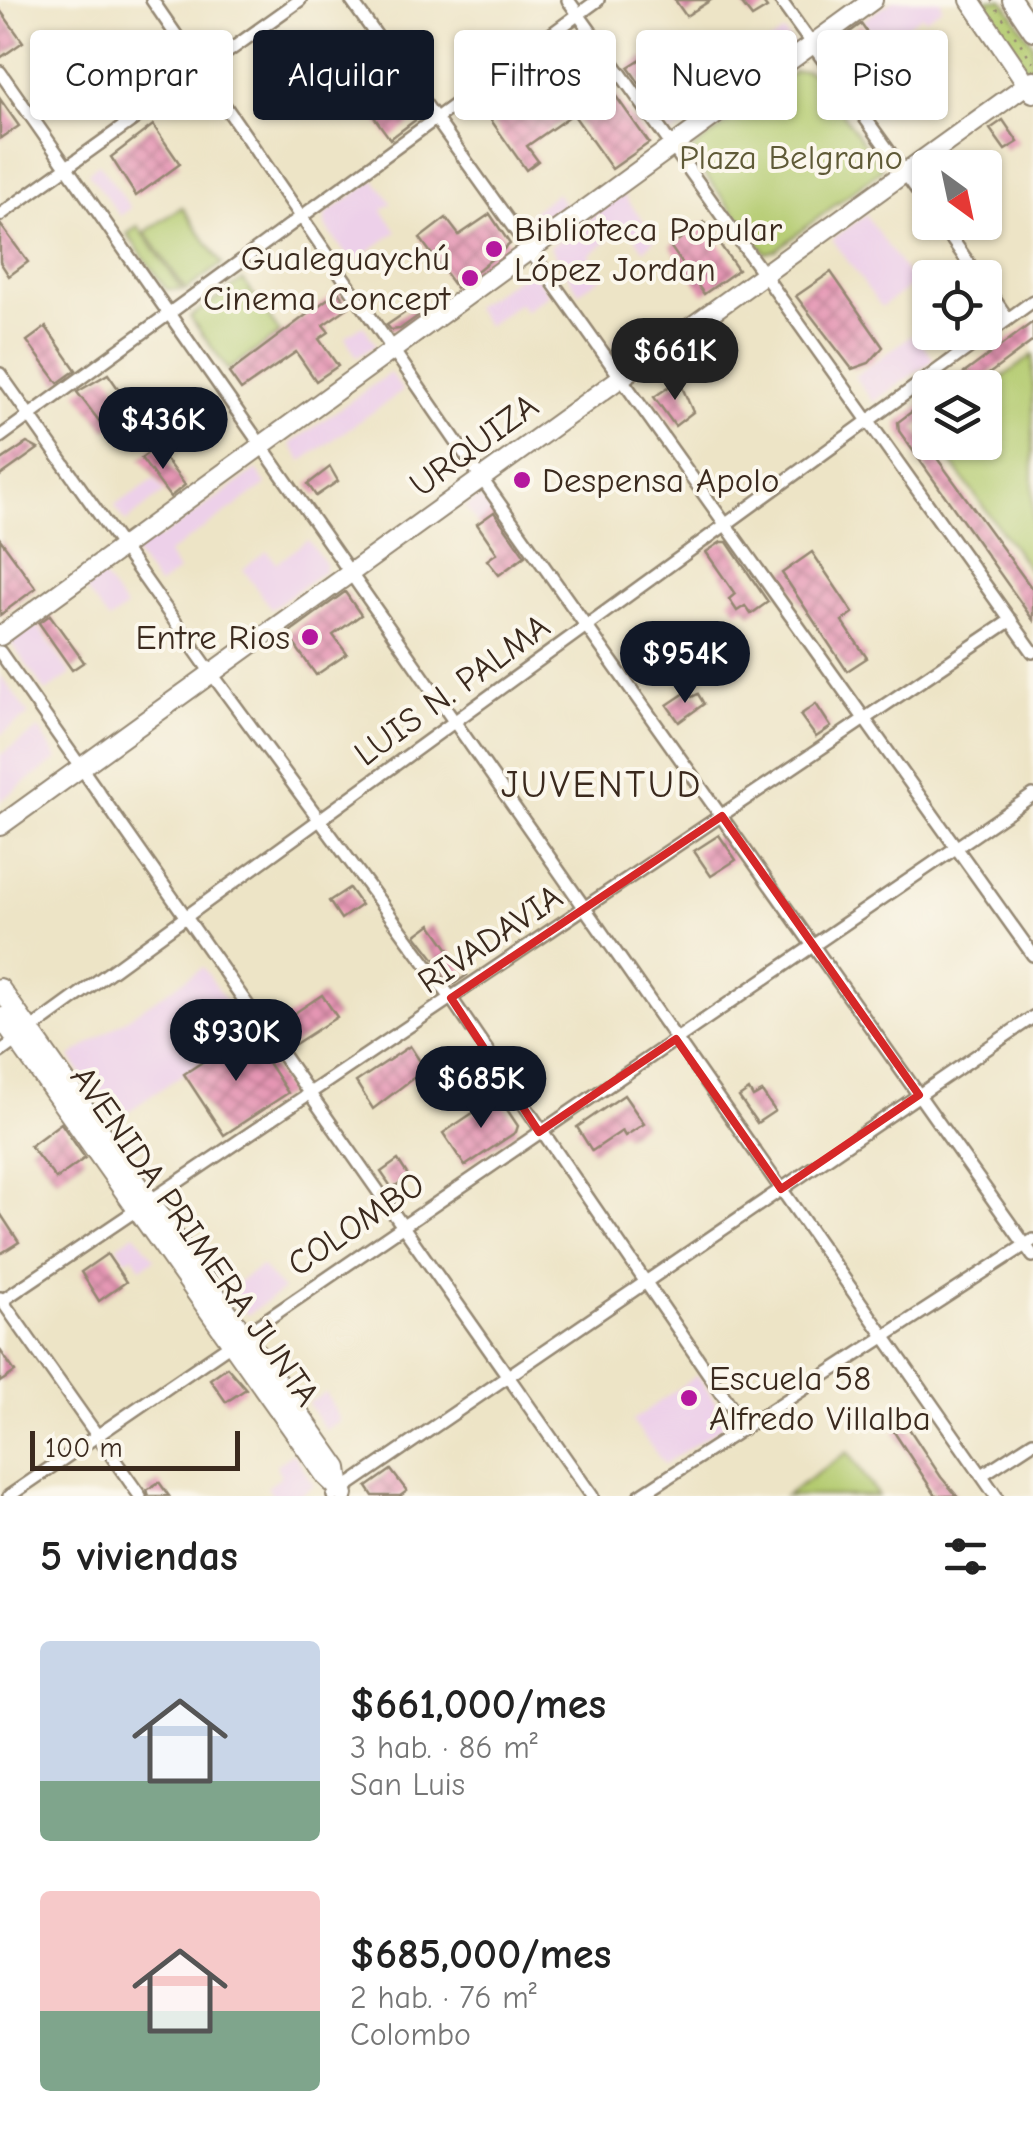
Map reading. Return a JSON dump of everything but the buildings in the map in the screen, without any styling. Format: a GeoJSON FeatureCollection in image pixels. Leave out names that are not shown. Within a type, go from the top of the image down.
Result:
{"type":"FeatureCollection","features":[{"type":"Feature","properties":{"kind":"street"},"geometry":{"type":"LineString","coordinates":[[152,0],[173,30]]}},
{"type":"Feature","properties":{"kind":"street"},"geometry":{"type":"LineString","coordinates":[[233,48],[300,0]]}},
{"type":"Feature","properties":{"kind":"street"},"geometry":{"type":"LineString","coordinates":[[351,0],[372,30]]}},
{"type":"Feature","properties":{"kind":"street"},"geometry":{"type":"LineString","coordinates":[[568,0],[1033,652]]}},
{"type":"Feature","properties":{"kind":"street"},"geometry":{"type":"LineString","coordinates":[[598,0],[434,118],[531,248],[1033,955]]}},
{"type":"Feature","properties":{"kind":"street"},"geometry":{"type":"LineString","coordinates":[[780,0],[912,182]]}},
{"type":"Feature","properties":{"kind":"street"},"geometry":{"type":"LineString","coordinates":[[0,636],[873,0]]}},
{"type":"Feature","properties":{"kind":"street"},"geometry":{"type":"LineString","coordinates":[[970,0],[1031,86]]}},
{"type":"Feature","properties":{"kind":"street"},"geometry":{"type":"LineString","coordinates":[[1012,0],[1033,31]]}},
{"type":"Feature","properties":{"kind":"street"},"geometry":{"type":"LineString","coordinates":[[0,72],[996,1496]]}},
{"type":"Feature","properties":{"kind":"street","name":"URQUIZA"},"geometry":{"type":"LineString","coordinates":[[0,826],[904,171],[1031,86]]}},
{"type":"Feature","properties":{"kind":"street"},"geometry":{"type":"LineString","coordinates":[[233,117],[482,479],[1030,1247],[886,1335],[639,1496]]}},
{"type":"Feature","properties":{"kind":"street"},"geometry":{"type":"LineString","coordinates":[[0,215],[132,120]]}},
{"type":"Feature","properties":{"kind":"street"},"geometry":{"type":"LineString","coordinates":[[0,437],[431,120]]}},
{"type":"Feature","properties":{"kind":"street","name":"LUIS N. PALMA"},"geometry":{"type":"LineString","coordinates":[[0,1052],[1033,301]]}},
{"type":"Feature","properties":{"kind":"street"},"geometry":{"type":"LineString","coordinates":[[1002,310],[1008,319]]}},
{"type":"Feature","properties":{"kind":"street"},"geometry":{"type":"LineString","coordinates":[[0,374],[212,674],[451,998],[539,1132],[745,1427]]}},
{"type":"Feature","properties":{"kind":"street","name":"RIVADAVIA"},"geometry":{"type":"LineString","coordinates":[[1,1300],[1011,620]]}},
{"type":"Feature","properties":{"kind":"street"},"geometry":{"type":"LineString","coordinates":[[0,652],[592,1496]]}},
{"type":"Feature","properties":{"kind":"street","name":"COLOMBO"},"geometry":{"type":"LineString","coordinates":[[9,1496],[1033,795]]}},
{"type":"Feature","properties":{"kind":"street","name":"AVENIDA PRIMERA JUNTA"},"geometry":{"type":"LineString","coordinates":[[0,988],[24,1035],[143,1205],[338,1468],[340,1494]]}},
{"type":"Feature","properties":{"kind":"street","name":"AVENIDA PRIMERA JUNTA"},"geometry":{"type":"LineString","coordinates":[[0,1016],[24,1035]]}},
{"type":"Feature","properties":{"kind":"street"},"geometry":{"type":"LineString","coordinates":[[340,1494],[1033,1017]]}},
{"type":"Feature","properties":{"kind":"street"},"geometry":{"type":"LineString","coordinates":[[1,1300],[140,1496]]}},
{"type":"Feature","properties":{"kind":"street"},"geometry":{"type":"LineString","coordinates":[[982,1476],[1033,1442]]}},
{"type":"Feature","properties":{"kind":"path"},"geometry":{"type":"LineString","coordinates":[[991,0],[1033,62]]}},
{"type":"Feature","properties":{"kind":"highlighted area"},"geometry":{"type":"Polygon","coordinates":[[[722,816],[919,1095],[781,1189],[676,1039],[539,1132],[451,998],[722,816]]]}},
{"type":"Feature","properties":{"kind":"shaded area"},"geometry":{"type":"Polygon","coordinates":[[[894,0],[941,0],[942,8],[925,19],[922,15],[900,30],[870,30],[863,20],[894,0]]]}},
{"type":"Feature","properties":{"kind":"shaded area"},"geometry":{"type":"Polygon","coordinates":[[[660,120],[693,120],[671,135],[660,120]]]}},
{"type":"Feature","properties":{"kind":"shaded area"},"geometry":{"type":"Polygon","coordinates":[[[99,163],[131,208],[120,216],[88,172],[99,163]]]}},
{"type":"Feature","properties":{"kind":"shaded area"},"geometry":{"type":"Polygon","coordinates":[[[375,180],[392,203],[382,210],[397,231],[352,263],[325,225],[325,215],[375,180]]]}},
{"type":"Feature","properties":{"kind":"shaded area"},"geometry":{"type":"Polygon","coordinates":[[[556,193],[564,204],[532,224],[526,216],[556,193]]]}},
{"type":"Feature","properties":{"kind":"shaded area"},"geometry":{"type":"Polygon","coordinates":[[[623,194],[656,238],[644,250],[627,226],[589,255],[604,276],[579,292],[550,247],[623,194]]]}},
{"type":"Feature","properties":{"kind":"shaded area"},"geometry":{"type":"Polygon","coordinates":[[[866,215],[912,285],[881,307],[832,239],[866,215]]]}},
{"type":"Feature","properties":{"kind":"shaded area"},"geometry":{"type":"Polygon","coordinates":[[[531,269],[549,294],[525,311],[519,303],[487,326],[473,307],[531,269]]]}},
{"type":"Feature","properties":{"kind":"shaded area"},"geometry":{"type":"Polygon","coordinates":[[[637,323],[646,337],[626,352],[619,350],[613,340],[637,323]]]}},
{"type":"Feature","properties":{"kind":"shaded area"},"geometry":{"type":"Polygon","coordinates":[[[363,325],[376,345],[357,357],[345,337],[363,325]]]}},
{"type":"Feature","properties":{"kind":"shaded area"},"geometry":{"type":"Polygon","coordinates":[[[912,335],[912,350],[927,350],[934,360],[919,370],[912,370],[912,375],[873,402],[854,376],[912,335]]]}},
{"type":"Feature","properties":{"kind":"shaded area"},"geometry":{"type":"Polygon","coordinates":[[[390,373],[403,391],[302,461],[290,444],[390,373]]]}},
{"type":"Feature","properties":{"kind":"shaded area"},"geometry":{"type":"Polygon","coordinates":[[[257,470],[266,485],[167,554],[178,571],[158,586],[132,550],[153,536],[157,540],[257,470]]]}},
{"type":"Feature","properties":{"kind":"shaded area"},"geometry":{"type":"Polygon","coordinates":[[[155,479],[164,492],[126,522],[114,506],[155,479]]]}},
{"type":"Feature","properties":{"kind":"shaded area"},"geometry":{"type":"Polygon","coordinates":[[[479,497],[494,512],[477,524],[465,507],[479,497]]]}},
{"type":"Feature","properties":{"kind":"shaded area"},"geometry":{"type":"Polygon","coordinates":[[[308,540],[325,564],[324,571],[271,609],[243,569],[267,551],[277,563],[308,540]]]}},
{"type":"Feature","properties":{"kind":"shaded area"},"geometry":{"type":"Polygon","coordinates":[[[102,576],[126,608],[109,621],[85,589],[102,576]]]}},
{"type":"Feature","properties":{"kind":"shaded area"},"geometry":{"type":"Polygon","coordinates":[[[37,625],[71,674],[46,692],[11,643],[37,625]]]}},
{"type":"Feature","properties":{"kind":"shaded area"},"geometry":{"type":"Polygon","coordinates":[[[0,674],[29,715],[0,735],[0,674]]]}},
{"type":"Feature","properties":{"kind":"shaded area"},"geometry":{"type":"Polygon","coordinates":[[[39,729],[58,759],[0,801],[0,755],[39,729]]]}},
{"type":"Feature","properties":{"kind":"shaded area"},"geometry":{"type":"Polygon","coordinates":[[[203,967],[246,1031],[114,1121],[70,1057],[203,967]]]}},
{"type":"Feature","properties":{"kind":"shaded area"},"geometry":{"type":"Polygon","coordinates":[[[135,1234],[155,1259],[141,1268],[133,1256],[126,1260],[117,1246],[135,1234]]]}},
{"type":"Feature","properties":{"kind":"shaded area"},"geometry":{"type":"Polygon","coordinates":[[[261,1266],[283,1290],[247,1315],[228,1289],[261,1266]]]}},
{"type":"Feature","properties":{"kind":"shaded area","name":"Escuela 58 Alfredo Villalba"},"geometry":{"type":"Polygon","coordinates":[[[697,1375],[729,1422],[664,1464],[632,1421],[697,1375]]]}},
{"type":"Feature","properties":{"kind":"shaded area"},"geometry":{"type":"Polygon","coordinates":[[[326,1392],[340,1421],[325,1430],[308,1403],[326,1392]]]}},
{"type":"Feature","properties":{"kind":"shaded area"},"geometry":{"type":"Polygon","coordinates":[[[293,1453],[314,1485],[298,1496],[273,1496],[267,1487],[281,1476],[276,1465],[293,1453]]]}},
{"type":"Feature","properties":{"kind":"green space"},"geometry":{"type":"Polygon","coordinates":[[[979,0],[1003,0],[1033,44],[1033,70],[1025,68],[979,0]]]}},
{"type":"Feature","properties":{"kind":"green space","name":"Plaza Belgrano"},"geometry":{"type":"Polygon","coordinates":[[[805,70],[817,78],[817,120],[847,120],[882,169],[776,250],[766,253],[691,157],[692,150],[731,120],[797,120],[797,71],[805,70]]]}},
{"type":"Feature","properties":{"kind":"green space"},"geometry":{"type":"Polygon","coordinates":[[[182,207],[222,264],[186,290],[145,232],[182,207]]]}},
{"type":"Feature","properties":{"kind":"green space"},"geometry":{"type":"Polygon","coordinates":[[[138,226],[183,290],[166,289],[127,234],[138,226]]]}},
{"type":"Feature","properties":{"kind":"green space"},"geometry":{"type":"Polygon","coordinates":[[[243,280],[280,333],[228,370],[190,317],[243,280]]]}},
{"type":"Feature","properties":{"kind":"green space"},"geometry":{"type":"Polygon","coordinates":[[[1033,355],[1033,575],[949,460],[1002,460],[1002,378],[1033,355]]]}},
{"type":"Feature","properties":{"kind":"green space"},"geometry":{"type":"Polygon","coordinates":[[[848,1452],[878,1496],[785,1496],[848,1452]]]}},
{"type":"Feature","properties":{"kind":"place","name":"Biblioteca Popular López Jordan"},"geometry":{"type":"Point","coordinates":[494,249]}},
{"type":"Feature","properties":{"kind":"place","name":"Gualeguaychú Cinema Concept"},"geometry":{"type":"Point","coordinates":[470,278]}},
{"type":"Feature","properties":{"kind":"place","name":"Despensa Apolo"},"geometry":{"type":"Point","coordinates":[522,480]}},
{"type":"Feature","properties":{"kind":"place","name":"Entre Rios"},"geometry":{"type":"Point","coordinates":[310,637]}},
{"type":"Feature","properties":{"kind":"place","name":"Escuela 58 Alfredo Villalba"},"geometry":{"type":"Point","coordinates":[689,1398]}},
{"type":"Feature","properties":{"kind":"district","name":"JUVENTUD"},"geometry":{"type":"Point","coordinates":[602,785]}}]}
